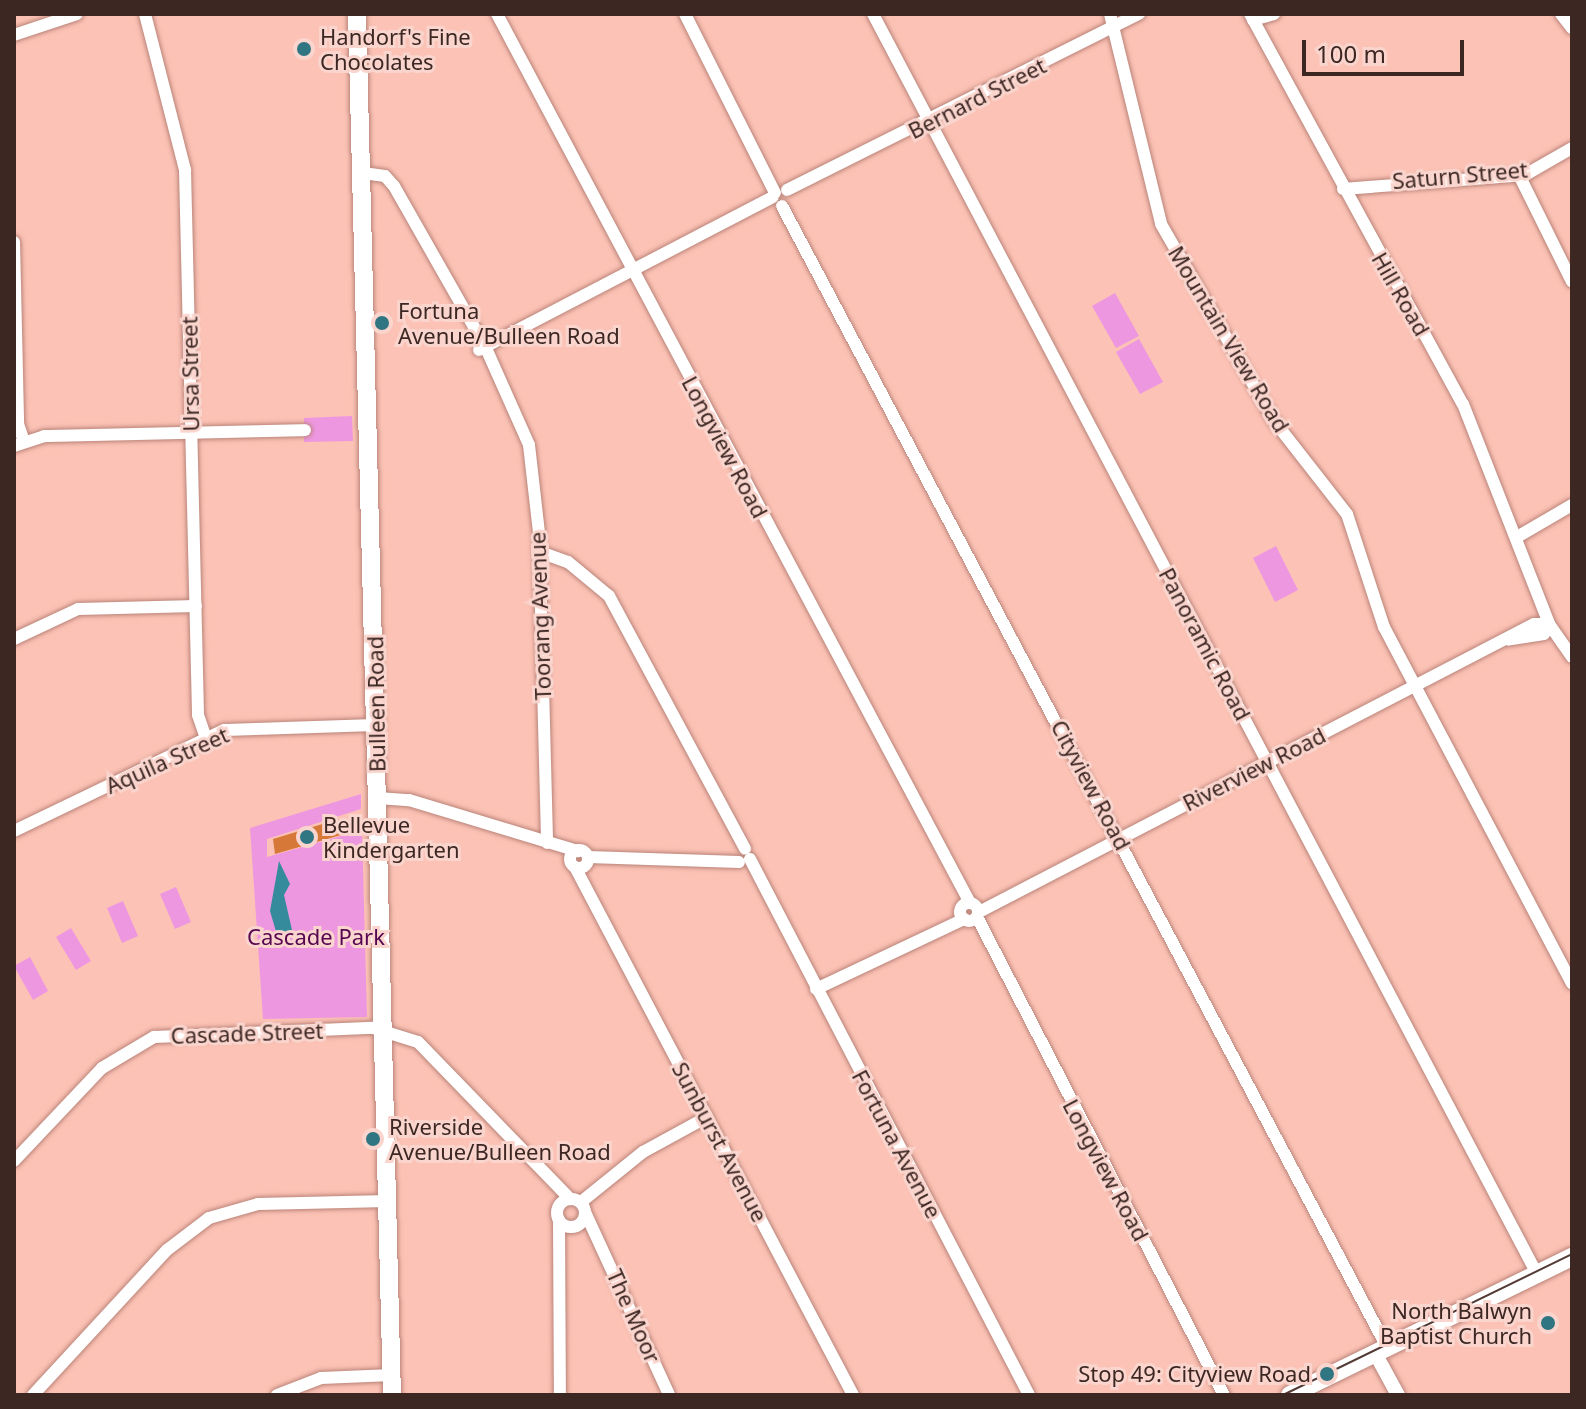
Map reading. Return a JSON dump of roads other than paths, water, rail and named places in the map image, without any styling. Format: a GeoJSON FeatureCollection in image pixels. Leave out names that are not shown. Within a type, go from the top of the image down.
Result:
{"type":"FeatureCollection","features":[{"type":"Feature","properties":{"kind":"main road","name":"Bulleen Road"},"geometry":{"type":"LineString","coordinates":[[357,14],[392,1395]]}},
{"type":"Feature","properties":{"kind":"main road"},"geometry":{"type":"LineString","coordinates":[[1290,1395],[1572,1257]]}},
{"type":"Feature","properties":{"kind":"street"},"geometry":{"type":"LineString","coordinates":[[14,35],[77,14]]}},
{"type":"Feature","properties":{"kind":"street","name":"Ursa Street"},"geometry":{"type":"LineString","coordinates":[[145,14],[185,170],[198,715],[206,738]]}},
{"type":"Feature","properties":{"kind":"street","name":"Longview Road"},"geometry":{"type":"LineString","coordinates":[[497,14],[1224,1395]]}},
{"type":"Feature","properties":{"kind":"street","name":"Cityview Road"},"geometry":{"type":"LineString","coordinates":[[685,14],[1119,837],[1381,1350]]}},
{"type":"Feature","properties":{"kind":"street","name":"Panoramic Road"},"geometry":{"type":"LineString","coordinates":[[873,14],[1537,1274]]}},
{"type":"Feature","properties":{"kind":"street","name":"Mountain View Road"},"geometry":{"type":"LineString","coordinates":[[1110,14],[1116,27],[1161,224],[1275,422],[1347,514],[1373,603],[1572,984]]}},
{"type":"Feature","properties":{"kind":"street","name":"Bernard Street"},"geometry":{"type":"LineString","coordinates":[[482,348],[1139,14]]}},
{"type":"Feature","properties":{"kind":"street"},"geometry":{"type":"LineString","coordinates":[[1251,17],[1274,14]]}},
{"type":"Feature","properties":{"kind":"street"},"geometry":{"type":"LineString","coordinates":[[1561,14],[1572,28]]}},
{"type":"Feature","properties":{"kind":"street","name":"Hill Road"},"geometry":{"type":"LineString","coordinates":[[1251,17],[1474,425],[1534,582],[1544,627],[1572,659]]}},
{"type":"Feature","properties":{"kind":"street","name":"Saturn Street"},"geometry":{"type":"LineString","coordinates":[[1343,189],[1519,175],[1572,148]]}},
{"type":"Feature","properties":{"kind":"street","name":"Toorang Avenue"},"geometry":{"type":"LineString","coordinates":[[363,173],[391,181],[482,348],[531,451],[540,552],[547,843]]}},
{"type":"Feature","properties":{"kind":"street"},"geometry":{"type":"LineString","coordinates":[[1519,175],[1572,282]]}},
{"type":"Feature","properties":{"kind":"street"},"geometry":{"type":"LineString","coordinates":[[14,242],[19,444],[192,433],[305,430]]}},
{"type":"Feature","properties":{"kind":"street"},"geometry":{"type":"LineString","coordinates":[[1517,537],[1572,505]]}},
{"type":"Feature","properties":{"kind":"street","name":"Fortuna Avenue"},"geometry":{"type":"LineString","coordinates":[[540,552],[568,562],[609,596],[729,824],[742,857],[765,893],[1029,1395]]}},
{"type":"Feature","properties":{"kind":"street"},"geometry":{"type":"LineString","coordinates":[[14,639],[78,609],[196,606]]}},
{"type":"Feature","properties":{"kind":"street","name":"Riverview Road"},"geometry":{"type":"LineString","coordinates":[[816,989],[1508,640],[1544,627]]}},
{"type":"Feature","properties":{"kind":"street","name":"Aquila Street"},"geometry":{"type":"LineString","coordinates":[[14,831],[206,738],[232,729],[376,725]]}},
{"type":"Feature","properties":{"kind":"street"},"geometry":{"type":"LineString","coordinates":[[378,798],[409,800],[547,843],[581,861],[742,857]]}},
{"type":"Feature","properties":{"kind":"street","name":"Sunburst Avenue"},"geometry":{"type":"LineString","coordinates":[[581,861],[588,890],[853,1395]]}},
{"type":"Feature","properties":{"kind":"street"},"geometry":{"type":"LineString","coordinates":[[384,1031],[418,1042],[546,1179],[581,1209]]}},
{"type":"Feature","properties":{"kind":"street","name":"Cascade Street"},"geometry":{"type":"LineString","coordinates":[[14,1161],[102,1068],[154,1037],[384,1031]]}},
{"type":"Feature","properties":{"kind":"street"},"geometry":{"type":"LineString","coordinates":[[561,1218],[581,1209],[643,1152],[707,1117]]}},
{"type":"Feature","properties":{"kind":"street"},"geometry":{"type":"LineString","coordinates":[[546,1179],[561,1218],[557,1256],[560,1395]]}},
{"type":"Feature","properties":{"kind":"street"},"geometry":{"type":"LineString","coordinates":[[33,1395],[167,1250],[209,1218],[258,1204],[388,1201]]}},
{"type":"Feature","properties":{"kind":"street"},"geometry":{"type":"LineString","coordinates":[[561,1218],[581,1209]]}},
{"type":"Feature","properties":{"kind":"street","name":"The Moor"},"geometry":{"type":"LineString","coordinates":[[581,1209],[598,1238],[669,1395]]}},
{"type":"Feature","properties":{"kind":"street"},"geometry":{"type":"LineString","coordinates":[[1381,1350],[1398,1395]]}},
{"type":"Feature","properties":{"kind":"street"},"geometry":{"type":"LineString","coordinates":[[277,1395],[321,1378],[392,1375]]}},
{"type":"Feature","properties":{"kind":"water"},"geometry":{"type":"Polygon","coordinates":[[[279,861],[290,884],[284,895],[292,930],[277,935],[270,911],[279,861]]]}},
{"type":"Feature","properties":{"kind":"tram line"},"geometry":{"type":"LineString","coordinates":[[1283,1395],[1572,1254]]}},
{"type":"Feature","properties":{"kind":"place","name":"Handorf's Fine Chocolates"},"geometry":{"type":"Point","coordinates":[304,49]}},
{"type":"Feature","properties":{"kind":"place","name":"Fortuna Avenue/Bulleen Road"},"geometry":{"type":"Point","coordinates":[382,323]}},
{"type":"Feature","properties":{"kind":"place","name":"Bellevue Kindergarten"},"geometry":{"type":"Point","coordinates":[307,837]}},
{"type":"Feature","properties":{"kind":"place","name":"Riverside Avenue/Bulleen Road"},"geometry":{"type":"Point","coordinates":[373,1139]}},
{"type":"Feature","properties":{"kind":"place","name":"North Balwyn Baptist Church"},"geometry":{"type":"Point","coordinates":[1548,1323]}},
{"type":"Feature","properties":{"kind":"place","name":"Stop 49: Cityview Road"},"geometry":{"type":"Point","coordinates":[1327,1374]}},
{"type":"Feature","properties":{"kind":"park label","name":"Cascade Park"},"geometry":{"type":"Point","coordinates":[316,937]}}]}
